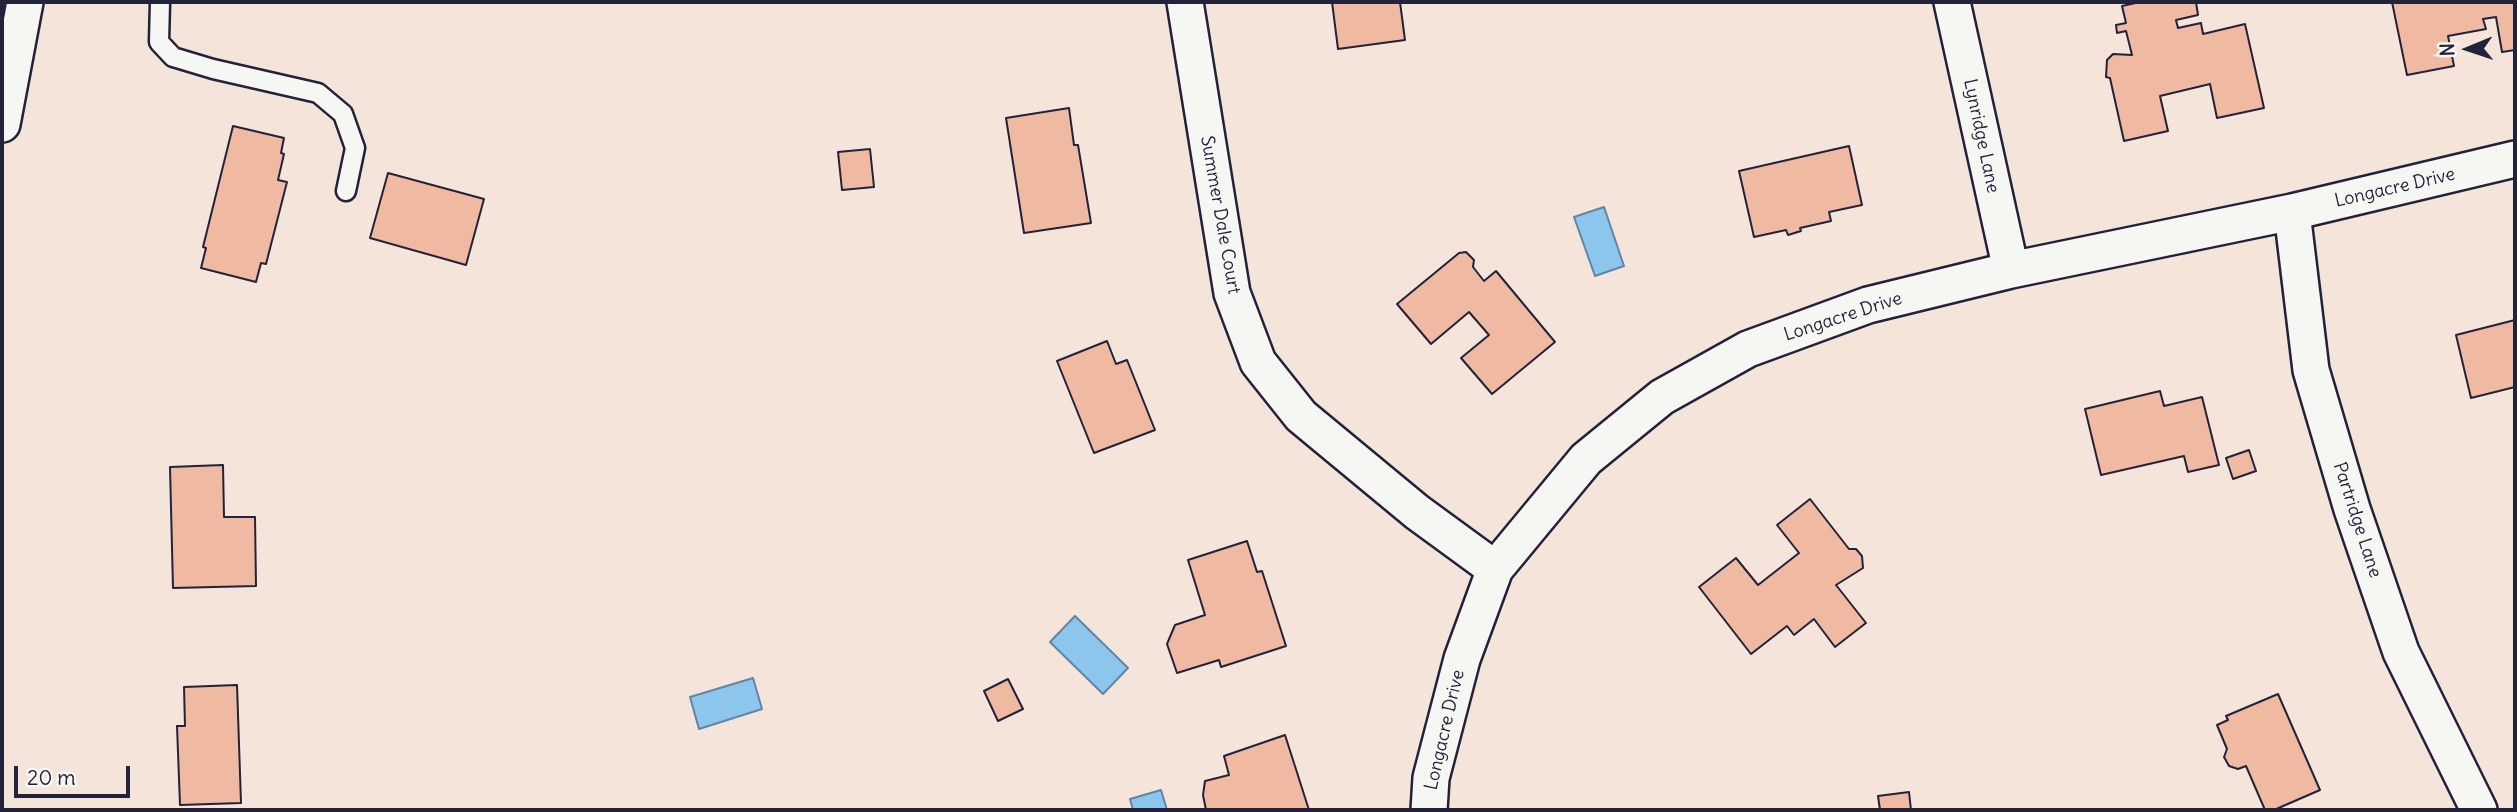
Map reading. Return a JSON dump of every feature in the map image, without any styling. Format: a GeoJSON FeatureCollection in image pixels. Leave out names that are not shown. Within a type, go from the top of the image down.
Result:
{"type":"FeatureCollection","features":[{"type":"Feature","properties":{"kind":"street"},"geometry":{"type":"LineString","coordinates":[[2,124],[25,2]]}},
{"type":"Feature","properties":{"kind":"street","name":"Summer Dale Court"},"geometry":{"type":"LineString","coordinates":[[1185,2],[1232,293],[1258,362],[1301,416],[1418,512],[1495,569]]}},
{"type":"Feature","properties":{"kind":"street","name":"Lynridge Lane"},"geometry":{"type":"LineString","coordinates":[[1952,2],[2011,270]]}},
{"type":"Feature","properties":{"kind":"street","name":"Longacre Drive"},"geometry":{"type":"LineString","coordinates":[[1429,810],[1431,778],[1462,659],[1495,569],[1586,458],[1662,397],[1748,349],[1868,305],[2011,270],[2292,212],[2515,159]]}},
{"type":"Feature","properties":{"kind":"street","name":"Partridge Lane"},"geometry":{"type":"LineString","coordinates":[[2292,212],[2311,370],[2352,509],[2402,652],[2479,810]]}},
{"type":"Feature","properties":{"kind":"lane"},"geometry":{"type":"LineString","coordinates":[[160,2],[159,42],[173,57],[318,93],[343,114],[355,148],[346,191]]}},
{"type":"Feature","properties":{"kind":"water"},"geometry":{"type":"Polygon","coordinates":[[[1604,207],[1624,266],[1595,276],[1574,217],[1604,207]]]}},
{"type":"Feature","properties":{"kind":"water"},"geometry":{"type":"Polygon","coordinates":[[[1075,616],[1128,668],[1103,694],[1050,642],[1075,616]]]}},
{"type":"Feature","properties":{"kind":"water"},"geometry":{"type":"Polygon","coordinates":[[[753,678],[762,709],[699,729],[690,697],[753,678]]]}},
{"type":"Feature","properties":{"kind":"water"},"geometry":{"type":"Polygon","coordinates":[[[1161,790],[1167,810],[1133,810],[1130,799],[1161,790]]]}},
{"type":"Feature","properties":{"kind":"building"},"geometry":{"type":"Polygon","coordinates":[[[1332,2],[1400,2],[1405,40],[1338,49],[1332,2]]]}},
{"type":"Feature","properties":{"kind":"building"},"geometry":{"type":"Polygon","coordinates":[[[2140,2],[2196,2],[2198,15],[2176,20],[2178,28],[2201,23],[2203,34],[2245,24],[2264,108],[2217,118],[2210,84],[2160,96],[2168,131],[2124,141],[2110,78],[2106,77],[2107,60],[2113,54],[2132,55],[2126,31],[2117,33],[2116,25],[2126,23],[2122,6],[2140,2]]]}},
{"type":"Feature","properties":{"kind":"building"},"geometry":{"type":"Polygon","coordinates":[[[2392,2],[2515,2],[2515,50],[2502,52],[2496,17],[2483,19],[2486,29],[2448,36],[2454,66],[2407,75],[2392,2]]]}},
{"type":"Feature","properties":{"kind":"building"},"geometry":{"type":"Polygon","coordinates":[[[1069,108],[1091,223],[1024,233],[1006,118],[1069,108]]]}},
{"type":"Feature","properties":{"kind":"building"},"geometry":{"type":"Polygon","coordinates":[[[233,126],[284,138],[281,153],[284,154],[278,180],[287,182],[266,264],[261,263],[256,282],[201,268],[206,248],[203,247],[233,126]]]}},
{"type":"Feature","properties":{"kind":"building"},"geometry":{"type":"Polygon","coordinates":[[[1849,146],[1862,205],[1829,212],[1831,221],[1800,228],[1801,231],[1788,235],[1786,230],[1754,237],[1739,171],[1849,146]]]}},
{"type":"Feature","properties":{"kind":"building"},"geometry":{"type":"Polygon","coordinates":[[[870,149],[874,187],[842,190],[838,152],[870,149]]]}},
{"type":"Feature","properties":{"kind":"building"},"geometry":{"type":"Polygon","coordinates":[[[388,173],[484,199],[466,265],[370,238],[388,173]]]}},
{"type":"Feature","properties":{"kind":"building"},"geometry":{"type":"Polygon","coordinates":[[[1466,252],[1474,260],[1473,267],[1484,281],[1496,271],[1555,342],[1492,394],[1461,358],[1489,335],[1469,312],[1431,344],[1397,304],[1459,253],[1466,252]]]}},
{"type":"Feature","properties":{"kind":"building"},"geometry":{"type":"Polygon","coordinates":[[[2515,320],[2515,387],[2471,398],[2456,335],[2515,320]]]}},
{"type":"Feature","properties":{"kind":"building"},"geometry":{"type":"Polygon","coordinates":[[[1107,341],[1116,364],[1127,360],[1155,430],[1094,453],[1057,361],[1107,341]]]}},
{"type":"Feature","properties":{"kind":"building"},"geometry":{"type":"Polygon","coordinates":[[[2160,391],[2164,406],[2202,397],[2219,465],[2188,472],[2184,456],[2101,475],[2085,409],[2160,391]]]}},
{"type":"Feature","properties":{"kind":"building"},"geometry":{"type":"Polygon","coordinates":[[[2249,450],[2256,471],[2233,479],[2226,458],[2249,450]]]}},
{"type":"Feature","properties":{"kind":"building"},"geometry":{"type":"Polygon","coordinates":[[[223,465],[224,517],[255,517],[256,586],[173,588],[170,467],[223,465]]]}},
{"type":"Feature","properties":{"kind":"building"},"geometry":{"type":"Polygon","coordinates":[[[1810,499],[1849,549],[1856,549],[1862,556],[1863,568],[1836,585],[1866,623],[1835,647],[1814,619],[1794,635],[1787,626],[1751,654],[1699,587],[1736,558],[1758,585],[1799,553],[1777,525],[1810,499]]]}},
{"type":"Feature","properties":{"kind":"building"},"geometry":{"type":"Polygon","coordinates":[[[1247,541],[1257,572],[1262,571],[1286,646],[1221,667],[1219,660],[1177,673],[1167,644],[1175,625],[1205,615],[1188,560],[1247,541]]]}},
{"type":"Feature","properties":{"kind":"building"},"geometry":{"type":"Polygon","coordinates":[[[1008,679],[1023,709],[998,721],[984,691],[1008,679]]]}},
{"type":"Feature","properties":{"kind":"building"},"geometry":{"type":"Polygon","coordinates":[[[237,685],[241,803],[180,805],[177,726],[185,726],[184,687],[237,685]]]}},
{"type":"Feature","properties":{"kind":"building"},"geometry":{"type":"Polygon","coordinates":[[[2278,694],[2320,790],[2274,810],[2265,810],[2246,766],[2238,769],[2229,766],[2224,757],[2227,749],[2217,725],[2228,720],[2226,716],[2278,694]]]}},
{"type":"Feature","properties":{"kind":"building"},"geometry":{"type":"Polygon","coordinates":[[[1285,735],[1309,810],[1206,810],[1203,795],[1205,781],[1229,775],[1224,756],[1285,735]]]}},
{"type":"Feature","properties":{"kind":"building"},"geometry":{"type":"Polygon","coordinates":[[[1909,792],[1911,810],[1880,810],[1878,796],[1909,792]]]}}]}
